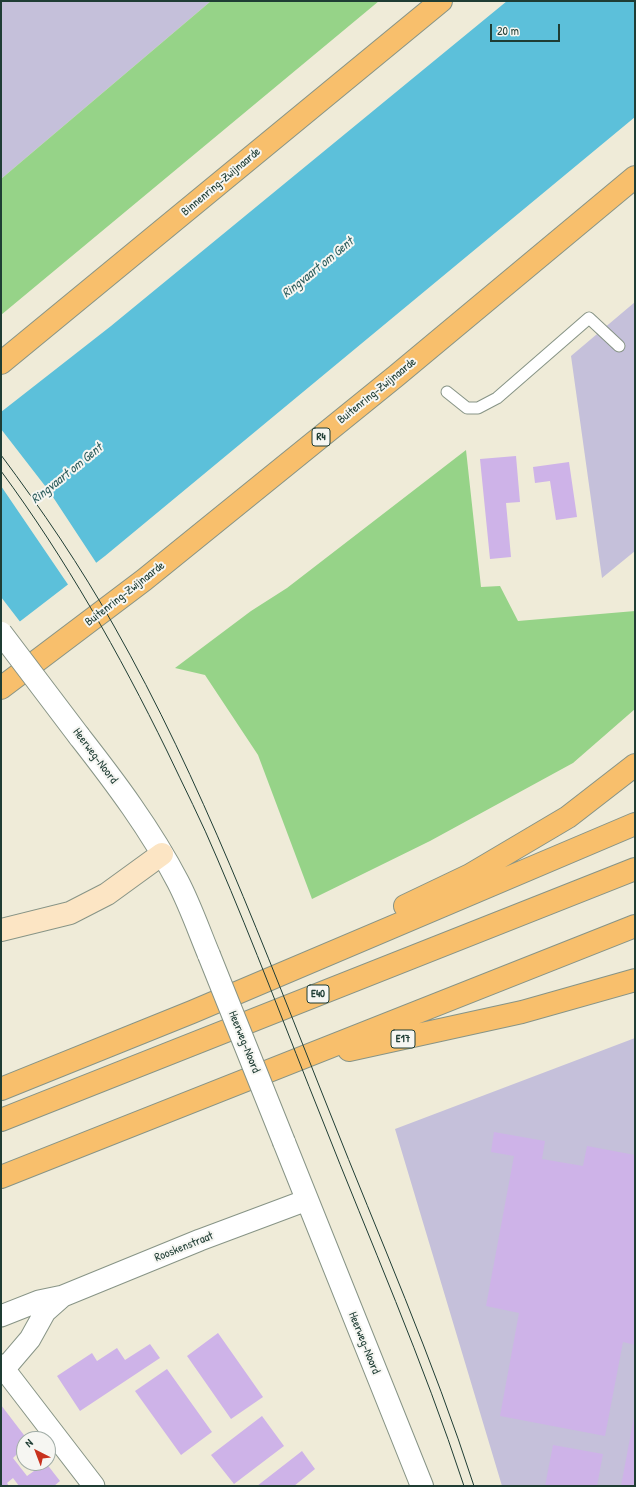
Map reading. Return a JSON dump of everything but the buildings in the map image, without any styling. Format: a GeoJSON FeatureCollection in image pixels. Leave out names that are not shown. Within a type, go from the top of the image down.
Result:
{"type":"FeatureCollection","features":[{"type":"Feature","properties":{"kind":"highway","name":"Binnenring-Zwijnaarde"},"geometry":{"type":"LineString","coordinates":[[1,363],[441,1]]}},
{"type":"Feature","properties":{"kind":"highway","name":"Buitenring-Zwijnaarde"},"geometry":{"type":"LineString","coordinates":[[1,688],[144,580],[396,376],[635,177]]}},
{"type":"Feature","properties":{"kind":"highway"},"geometry":{"type":"LineString","coordinates":[[192,1012],[302,956],[470,875],[568,817],[635,765]]}},
{"type":"Feature","properties":{"kind":"highway"},"geometry":{"type":"LineString","coordinates":[[1,1088],[192,1012],[635,824]]}},
{"type":"Feature","properties":{"kind":"highway","name":"E40"},"geometry":{"type":"LineString","coordinates":[[1,1120],[635,869]]}},
{"type":"Feature","properties":{"kind":"highway"},"geometry":{"type":"LineString","coordinates":[[1,1177],[635,926]]}},
{"type":"Feature","properties":{"kind":"highway","name":"E17"},"geometry":{"type":"LineString","coordinates":[[283,1065],[522,1012],[635,980]]}},
{"type":"Feature","properties":{"kind":"main road"},"geometry":{"type":"LineString","coordinates":[[1,930],[70,913],[108,894],[162,854]]}},
{"type":"Feature","properties":{"kind":"street","name":"Heerweg-Noord"},"geometry":{"type":"LineString","coordinates":[[1,633],[122,792],[162,854],[178,883],[209,955],[422,1486]]}},
{"type":"Feature","properties":{"kind":"street","name":"Rooskenstraat"},"geometry":{"type":"LineString","coordinates":[[1,1316],[39,1301],[63,1296],[207,1238],[307,1200]]}},
{"type":"Feature","properties":{"kind":"street","name":"Rooskenstraat"},"geometry":{"type":"LineString","coordinates":[[63,1296],[45,1312],[30,1339],[2,1369],[94,1486]]}},
{"type":"Feature","properties":{"kind":"lane"},"geometry":{"type":"LineString","coordinates":[[447,392],[467,408],[478,408],[497,398],[590,318],[619,346]]}},
{"type":"Feature","properties":{"kind":"shaded area"},"geometry":{"type":"Polygon","coordinates":[[[1,1],[211,1],[1,179],[1,1]]]}},
{"type":"Feature","properties":{"kind":"shaded area"},"geometry":{"type":"Polygon","coordinates":[[[635,302],[635,551],[602,578],[571,356],[635,302]]]}},
{"type":"Feature","properties":{"kind":"shaded area"},"geometry":{"type":"Polygon","coordinates":[[[635,1038],[635,1486],[502,1486],[395,1129],[635,1038]]]}},
{"type":"Feature","properties":{"kind":"green space"},"geometry":{"type":"Polygon","coordinates":[[[211,1],[379,1],[1,315],[1,179],[211,1]]]}},
{"type":"Feature","properties":{"kind":"green space"},"geometry":{"type":"Polygon","coordinates":[[[466,450],[481,587],[500,586],[518,621],[635,611],[635,709],[573,763],[430,841],[312,899],[258,755],[205,675],[175,668],[251,611],[287,588],[466,450]]]}},
{"type":"Feature","properties":{"kind":"water","name":"Ringvaart om Gent"},"geometry":{"type":"Polygon","coordinates":[[[507,1],[635,1],[635,117],[105,556],[1,636],[1,412],[111,326],[507,1]]]}},
{"type":"Feature","properties":{"kind":"pier"},"geometry":{"type":"Polygon","coordinates":[[[1,429],[49,491],[97,564],[69,586],[1,486],[1,429]]]}},
{"type":"Feature","properties":{"kind":"pier"},"geometry":{"type":"Polygon","coordinates":[[[1,597],[21,623],[1,638],[1,597]]]}},
{"type":"Feature","properties":{"kind":"tram line"},"geometry":{"type":"LineString","coordinates":[[1,455],[60,539],[114,626],[176,744],[204,805],[256,927],[405,1298],[441,1392],[474,1486]]}},
{"type":"Feature","properties":{"kind":"tram line"},"geometry":{"type":"LineString","coordinates":[[1,471],[48,538],[111,643],[149,714],[205,831],[244,923],[340,1165],[396,1301],[464,1486]]}}]}
